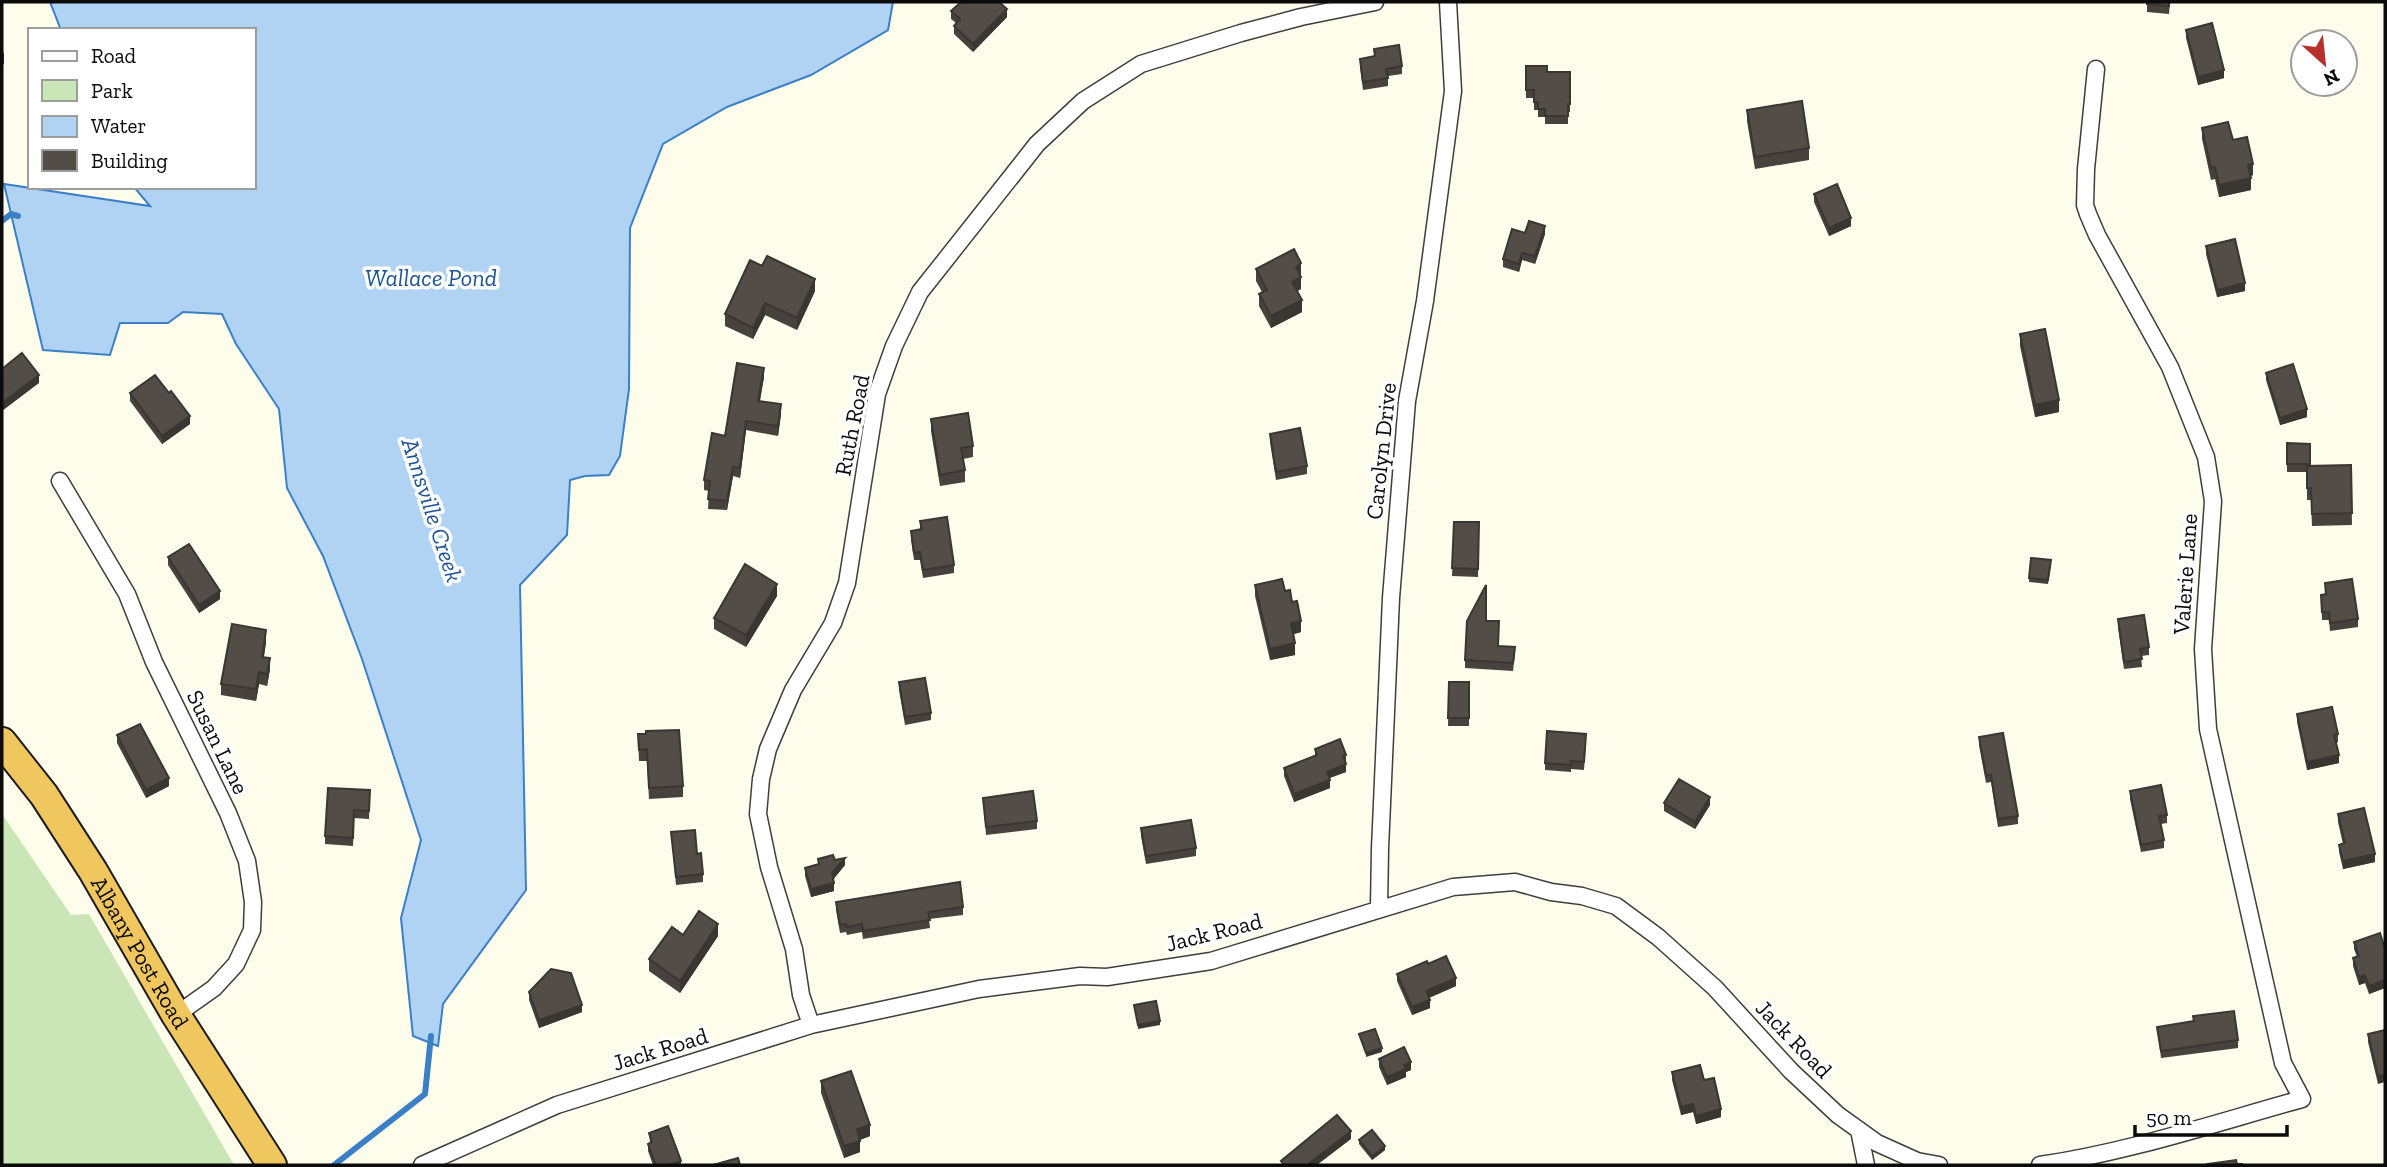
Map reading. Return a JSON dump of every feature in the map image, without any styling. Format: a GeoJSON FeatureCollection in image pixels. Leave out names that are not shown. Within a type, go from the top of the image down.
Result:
{"type":"FeatureCollection","features":[{"type":"Feature","properties":{"kind":"highway","name":"Albany Post Road"},"geometry":{"type":"LineString","coordinates":[[2,742],[44,794],[93,870],[176,1016],[272,1165]]}},
{"type":"Feature","properties":{"kind":"street","name":"Ruth Road"},"geometry":{"type":"LineString","coordinates":[[811,1025],[801,995],[794,950],[769,867],[758,814],[761,779],[768,749],[793,690],[833,623],[847,583],[877,394],[894,346],[920,292],[1037,144],[1083,101],[1141,64],[1301,17],[1375,2]]}},
{"type":"Feature","properties":{"kind":"street","name":"Carolyn Drive"},"geometry":{"type":"LineString","coordinates":[[1379,908],[1391,598],[1407,401],[1425,301],[1453,92],[1448,2]]}},
{"type":"Feature","properties":{"kind":"street","name":"Valerie Lane"},"geometry":{"type":"LineString","coordinates":[[2040,1165],[2132,1146],[2302,1099],[2283,1063],[2208,729],[2203,649],[2213,501],[2206,457],[2170,367],[2097,235],[2085,205],[2096,69]]}},
{"type":"Feature","properties":{"kind":"street","name":"Susan Lane"},"geometry":{"type":"LineString","coordinates":[[60,481],[127,594],[154,662],[228,813],[247,861],[253,902],[252,930],[236,964],[214,988],[176,1016]]}},
{"type":"Feature","properties":{"kind":"street","name":"Jack Road"},"geometry":{"type":"LineString","coordinates":[[422,1165],[558,1105],[811,1025],[979,989],[1080,976],[1107,977],[1211,961],[1453,887],[1515,882],[1551,892],[1583,896],[1615,906],[1658,937],[1715,988],[1791,1071],[1838,1115],[1877,1143],[1907,1156],[1939,1165]]}},
{"type":"Feature","properties":{"kind":"street"},"geometry":{"type":"LineString","coordinates":[[1858,1130],[1866,1165]]}},
{"type":"Feature","properties":{"kind":"green space"},"geometry":{"type":"Polygon","coordinates":[[[2,814],[71,915],[89,914],[234,1165],[2,1165],[2,814]]]}},
{"type":"Feature","properties":{"kind":"water","name":"Wallace Pond"},"geometry":{"type":"Polygon","coordinates":[[[50,2],[893,2],[888,30],[811,75],[727,107],[663,144],[630,228],[629,389],[620,456],[609,475],[570,480],[567,535],[520,585],[526,890],[443,1004],[438,1046],[413,1036],[401,918],[421,840],[362,659],[323,556],[287,488],[279,409],[236,344],[222,314],[183,312],[168,323],[120,323],[110,355],[43,350],[4,184],[150,206],[136,189],[256,189],[256,28],[60,28],[50,2]]]}},
{"type":"Feature","properties":{"kind":"building"},"geometry":{"type":"Polygon","coordinates":[[[961,2],[999,2],[1007,9],[973,44],[954,26],[960,19],[951,11],[961,2]]]}},
{"type":"Feature","properties":{"kind":"building"},"geometry":{"type":"Polygon","coordinates":[[[2169,2],[2169,6],[2147,4],[2169,2]]]}},
{"type":"Feature","properties":{"kind":"building"},"geometry":{"type":"Polygon","coordinates":[[[2212,23],[2224,70],[2198,77],[2186,30],[2212,23]]]}},
{"type":"Feature","properties":{"kind":"building"},"geometry":{"type":"Polygon","coordinates":[[[1399,45],[1402,66],[1386,69],[1388,78],[1363,82],[1360,59],[1375,56],[1374,49],[1399,45]]]}},
{"type":"Feature","properties":{"kind":"building"},"geometry":{"type":"Polygon","coordinates":[[[1526,66],[1547,66],[1547,72],[1570,72],[1568,116],[1545,116],[1545,109],[1538,109],[1538,102],[1534,102],[1534,90],[1526,90],[1526,66]]]}},
{"type":"Feature","properties":{"kind":"building"},"geometry":{"type":"Polygon","coordinates":[[[1802,101],[1809,148],[1755,157],[1747,110],[1802,101]]]}},
{"type":"Feature","properties":{"kind":"building"},"geometry":{"type":"Polygon","coordinates":[[[2228,122],[2233,140],[2247,137],[2253,164],[2248,165],[2251,178],[2219,185],[2215,167],[2211,168],[2202,128],[2228,122]]]}},
{"type":"Feature","properties":{"kind":"building"},"geometry":{"type":"Polygon","coordinates":[[[1837,184],[1851,218],[1829,228],[1814,194],[1837,184]]]}},
{"type":"Feature","properties":{"kind":"building"},"geometry":{"type":"Polygon","coordinates":[[[1529,221],[1545,226],[1535,256],[1522,253],[1519,264],[1503,259],[1512,229],[1525,233],[1529,221]]]}},
{"type":"Feature","properties":{"kind":"building"},"geometry":{"type":"Polygon","coordinates":[[[2235,239],[2245,283],[2217,290],[2206,246],[2235,239]]]}},
{"type":"Feature","properties":{"kind":"building"},"geometry":{"type":"Polygon","coordinates":[[[1294,249],[1301,263],[1296,267],[1301,277],[1292,282],[1302,300],[1271,316],[1259,294],[1267,290],[1256,269],[1294,249]]]}},
{"type":"Feature","properties":{"kind":"building"},"geometry":{"type":"Polygon","coordinates":[[[767,256],[815,279],[797,318],[765,303],[753,328],[725,314],[750,260],[762,266],[767,256]]]}},
{"type":"Feature","properties":{"kind":"building"},"geometry":{"type":"Polygon","coordinates":[[[2045,329],[2059,400],[2035,405],[2020,334],[2045,329]]]}},
{"type":"Feature","properties":{"kind":"building"},"geometry":{"type":"Polygon","coordinates":[[[22,353],[39,375],[2,403],[2,369],[22,353]]]}},
{"type":"Feature","properties":{"kind":"building"},"geometry":{"type":"Polygon","coordinates":[[[737,363],[764,368],[758,401],[781,404],[778,426],[746,421],[740,468],[733,467],[727,501],[708,499],[710,481],[704,480],[712,433],[725,436],[737,363]]]}},
{"type":"Feature","properties":{"kind":"building"},"geometry":{"type":"Polygon","coordinates":[[[2293,364],[2307,409],[2280,418],[2266,373],[2293,364]]]}},
{"type":"Feature","properties":{"kind":"building"},"geometry":{"type":"Polygon","coordinates":[[[155,375],[190,416],[162,436],[130,393],[155,375]]]}},
{"type":"Feature","properties":{"kind":"building"},"geometry":{"type":"Polygon","coordinates":[[[968,413],[973,446],[961,448],[965,470],[940,475],[931,419],[968,413]]]}},
{"type":"Feature","properties":{"kind":"building"},"geometry":{"type":"Polygon","coordinates":[[[1300,428],[1307,466],[1276,472],[1270,434],[1300,428]]]}},
{"type":"Feature","properties":{"kind":"building"},"geometry":{"type":"Polygon","coordinates":[[[2287,443],[2310,444],[2310,464],[2287,464],[2287,443]]]}},
{"type":"Feature","properties":{"kind":"building"},"geometry":{"type":"Polygon","coordinates":[[[2351,465],[2352,513],[2312,514],[2311,488],[2307,488],[2307,466],[2351,465]]]}},
{"type":"Feature","properties":{"kind":"building"},"geometry":{"type":"Polygon","coordinates":[[[947,517],[954,565],[923,570],[920,552],[914,553],[911,531],[922,529],[920,521],[947,517]]]}},
{"type":"Feature","properties":{"kind":"building"},"geometry":{"type":"Polygon","coordinates":[[[1454,522],[1479,522],[1478,569],[1452,568],[1454,522]]]}},
{"type":"Feature","properties":{"kind":"building"},"geometry":{"type":"Polygon","coordinates":[[[189,544],[220,591],[199,605],[168,557],[189,544]]]}},
{"type":"Feature","properties":{"kind":"building"},"geometry":{"type":"Polygon","coordinates":[[[2031,558],[2051,560],[2048,580],[2029,578],[2031,558]]]}},
{"type":"Feature","properties":{"kind":"building"},"geometry":{"type":"Polygon","coordinates":[[[745,564],[777,584],[746,635],[714,618],[745,564]]]}},
{"type":"Feature","properties":{"kind":"building"},"geometry":{"type":"Polygon","coordinates":[[[1282,579],[1285,591],[1290,590],[1292,602],[1297,601],[1301,621],[1291,623],[1295,643],[1270,649],[1255,585],[1282,579]]]}},
{"type":"Feature","properties":{"kind":"building"},"geometry":{"type":"Polygon","coordinates":[[[2352,579],[2358,619],[2330,623],[2329,612],[2322,612],[2321,595],[2326,594],[2325,583],[2352,579]]]}},
{"type":"Feature","properties":{"kind":"building"},"geometry":{"type":"Polygon","coordinates":[[[1486,585],[1486,621],[1499,621],[1498,646],[1515,647],[1513,663],[1465,660],[1467,621],[1486,585]]]}},
{"type":"Feature","properties":{"kind":"building"},"geometry":{"type":"Polygon","coordinates":[[[2144,615],[2149,647],[2140,649],[2142,659],[2124,662],[2118,619],[2144,615]]]}},
{"type":"Feature","properties":{"kind":"building"},"geometry":{"type":"Polygon","coordinates":[[[232,624],[266,630],[262,657],[270,658],[267,674],[259,672],[256,689],[221,684],[232,624]]]}},
{"type":"Feature","properties":{"kind":"building"},"geometry":{"type":"Polygon","coordinates":[[[925,678],[931,713],[905,717],[899,682],[925,678]]]}},
{"type":"Feature","properties":{"kind":"building"},"geometry":{"type":"Polygon","coordinates":[[[1449,682],[1469,682],[1469,718],[1448,718],[1449,682]]]}},
{"type":"Feature","properties":{"kind":"building"},"geometry":{"type":"Polygon","coordinates":[[[2332,707],[2339,755],[2307,762],[2297,714],[2332,707]]]}},
{"type":"Feature","properties":{"kind":"building"},"geometry":{"type":"Polygon","coordinates":[[[140,724],[169,778],[146,790],[117,735],[140,724]]]}},
{"type":"Feature","properties":{"kind":"building"},"geometry":{"type":"Polygon","coordinates":[[[679,730],[683,786],[649,788],[647,749],[639,750],[638,734],[646,734],[646,731],[679,730]]]}},
{"type":"Feature","properties":{"kind":"building"},"geometry":{"type":"Polygon","coordinates":[[[1547,731],[1586,734],[1584,762],[1571,761],[1571,765],[1545,763],[1547,731]]]}},
{"type":"Feature","properties":{"kind":"building"},"geometry":{"type":"Polygon","coordinates":[[[2003,733],[2018,816],[1998,819],[1991,775],[1986,775],[1979,737],[2003,733]]]}},
{"type":"Feature","properties":{"kind":"building"},"geometry":{"type":"Polygon","coordinates":[[[1340,739],[1346,755],[1343,756],[1346,764],[1327,772],[1330,780],[1294,794],[1284,768],[1317,755],[1315,749],[1340,739]]]}},
{"type":"Feature","properties":{"kind":"building"},"geometry":{"type":"Polygon","coordinates":[[[1679,779],[1710,797],[1695,822],[1664,803],[1679,779]]]}},
{"type":"Feature","properties":{"kind":"building"},"geometry":{"type":"Polygon","coordinates":[[[2161,785],[2167,815],[2159,816],[2164,840],[2141,845],[2130,791],[2161,785]]]}},
{"type":"Feature","properties":{"kind":"building"},"geometry":{"type":"Polygon","coordinates":[[[328,788],[370,790],[369,811],[354,810],[353,838],[325,836],[328,788]]]}},
{"type":"Feature","properties":{"kind":"building"},"geometry":{"type":"Polygon","coordinates":[[[1033,791],[1037,821],[986,827],[983,798],[1033,791]]]}},
{"type":"Feature","properties":{"kind":"building"},"geometry":{"type":"Polygon","coordinates":[[[2364,808],[2375,854],[2343,861],[2339,845],[2345,843],[2338,814],[2364,808]]]}},
{"type":"Feature","properties":{"kind":"building"},"geometry":{"type":"Polygon","coordinates":[[[1191,820],[1196,848],[1146,856],[1141,828],[1191,820]]]}},
{"type":"Feature","properties":{"kind":"building"},"geometry":{"type":"Polygon","coordinates":[[[695,830],[697,854],[701,853],[703,874],[676,877],[671,832],[695,830]]]}},
{"type":"Feature","properties":{"kind":"building"},"geometry":{"type":"Polygon","coordinates":[[[833,855],[835,860],[845,858],[832,873],[834,883],[811,889],[805,868],[819,864],[818,859],[833,855]]]}},
{"type":"Feature","properties":{"kind":"building"},"geometry":{"type":"Polygon","coordinates":[[[960,882],[963,907],[928,912],[930,920],[863,931],[862,924],[847,927],[846,924],[840,925],[836,902],[960,882]]]}},
{"type":"Feature","properties":{"kind":"building"},"geometry":{"type":"Polygon","coordinates":[[[699,911],[718,924],[680,981],[649,959],[672,927],[683,935],[699,911]]]}},
{"type":"Feature","properties":{"kind":"building"},"geometry":{"type":"Polygon","coordinates":[[[2380,933],[2385,949],[2385,980],[2369,986],[2365,975],[2359,977],[2353,958],[2359,956],[2354,942],[2380,933]]]}},
{"type":"Feature","properties":{"kind":"building"},"geometry":{"type":"Polygon","coordinates":[[[1446,956],[1456,978],[1426,991],[1430,1000],[1412,1007],[1397,974],[1446,956]]]}},
{"type":"Feature","properties":{"kind":"building"},"geometry":{"type":"Polygon","coordinates":[[[551,969],[571,973],[582,1005],[539,1020],[529,992],[551,969]]]}},
{"type":"Feature","properties":{"kind":"building"},"geometry":{"type":"Polygon","coordinates":[[[1156,1001],[1160,1021],[1138,1025],[1134,1005],[1156,1001]]]}},
{"type":"Feature","properties":{"kind":"building"},"geometry":{"type":"Polygon","coordinates":[[[2234,1011],[2238,1040],[2161,1051],[2157,1027],[2194,1021],[2193,1016],[2234,1011]]]}},
{"type":"Feature","properties":{"kind":"building"},"geometry":{"type":"Polygon","coordinates":[[[1375,1029],[1382,1048],[1366,1053],[1359,1034],[1375,1029]]]}},
{"type":"Feature","properties":{"kind":"building"},"geometry":{"type":"Polygon","coordinates":[[[2385,1030],[2385,1075],[2378,1076],[2368,1034],[2385,1030]]]}},
{"type":"Feature","properties":{"kind":"building"},"geometry":{"type":"Polygon","coordinates":[[[1404,1047],[1411,1062],[1404,1065],[1406,1069],[1387,1077],[1379,1059],[1404,1047]]]}},
{"type":"Feature","properties":{"kind":"building"},"geometry":{"type":"Polygon","coordinates":[[[1700,1065],[1704,1080],[1714,1078],[1721,1109],[1696,1116],[1693,1104],[1681,1107],[1672,1072],[1700,1065]]]}},
{"type":"Feature","properties":{"kind":"building"},"geometry":{"type":"Polygon","coordinates":[[[851,1071],[870,1125],[857,1129],[860,1141],[844,1146],[821,1081],[851,1071]]]}},
{"type":"Feature","properties":{"kind":"building"},"geometry":{"type":"Polygon","coordinates":[[[1337,1115],[1351,1131],[1307,1165],[1284,1165],[1281,1161],[1337,1115]]]}},
{"type":"Feature","properties":{"kind":"building"},"geometry":{"type":"Polygon","coordinates":[[[668,1126],[681,1161],[656,1165],[648,1144],[652,1142],[649,1133],[668,1126]]]}},
{"type":"Feature","properties":{"kind":"building"},"geometry":{"type":"Polygon","coordinates":[[[1372,1130],[1385,1146],[1372,1156],[1359,1140],[1372,1130]]]}},
{"type":"Feature","properties":{"kind":"building"},"geometry":{"type":"Polygon","coordinates":[[[738,1158],[740,1165],[713,1165],[738,1158]]]}},
{"type":"Feature","properties":{"kind":"building"},"geometry":{"type":"Polygon","coordinates":[[[2236,1160],[2237,1164],[2242,1165],[2208,1164],[2236,1160]]]}},
{"type":"Feature","properties":{"kind":"waterway","name":"Annsville Creek"},"geometry":{"type":"LineString","coordinates":[[2,221],[11,214],[18,216]]}},
{"type":"Feature","properties":{"kind":"waterway","name":"Annsville Creek"},"geometry":{"type":"LineString","coordinates":[[334,1165],[425,1094],[431,1036]]}}]}
